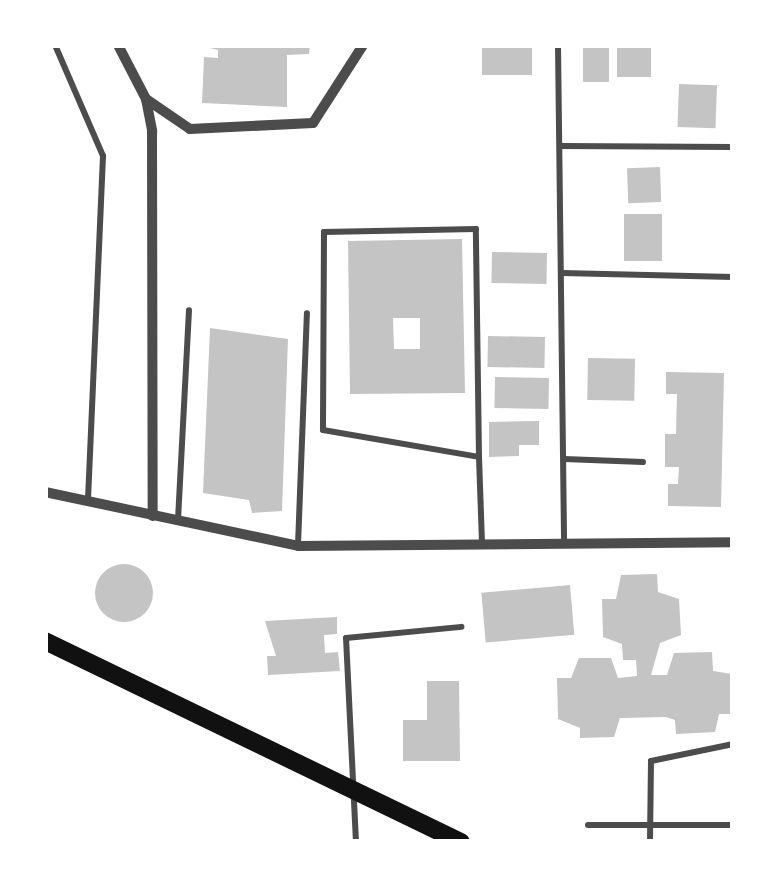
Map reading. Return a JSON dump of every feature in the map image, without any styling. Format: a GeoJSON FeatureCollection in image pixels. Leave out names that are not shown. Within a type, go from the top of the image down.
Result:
{"type":"FeatureCollection","features":[{"type":"Feature","properties":{"kind":"main road"},"geometry":{"type":"LineString","coordinates":[[45,641],[461,842]]}},
{"type":"Feature","properties":{"kind":"street"},"geometry":{"type":"LineString","coordinates":[[118,45],[146,100],[152,131],[153,516]]}},
{"type":"Feature","properties":{"kind":"street"},"geometry":{"type":"LineString","coordinates":[[146,100],[190,130],[314,123],[363,45]]}},
{"type":"Feature","properties":{"kind":"street"},"geometry":{"type":"LineString","coordinates":[[45,492],[298,546],[564,540],[733,542]]}},
{"type":"Feature","properties":{"kind":"lane"},"geometry":{"type":"LineString","coordinates":[[55,45],[104,156],[88,501]]}},
{"type":"Feature","properties":{"kind":"lane"},"geometry":{"type":"LineString","coordinates":[[558,45],[564,540]]}},
{"type":"Feature","properties":{"kind":"lane"},"geometry":{"type":"LineString","coordinates":[[561,146],[733,147]]}},
{"type":"Feature","properties":{"kind":"lane"},"geometry":{"type":"LineString","coordinates":[[479,457],[323,430],[324,232],[476,229],[482,542]]}},
{"type":"Feature","properties":{"kind":"lane"},"geometry":{"type":"LineString","coordinates":[[562,273],[733,276]]}},
{"type":"Feature","properties":{"kind":"lane"},"geometry":{"type":"LineString","coordinates":[[178,522],[189,310]]}},
{"type":"Feature","properties":{"kind":"lane"},"geometry":{"type":"LineString","coordinates":[[298,546],[307,314]]}},
{"type":"Feature","properties":{"kind":"lane"},"geometry":{"type":"LineString","coordinates":[[564,459],[643,462]]}},
{"type":"Feature","properties":{"kind":"lane"},"geometry":{"type":"LineString","coordinates":[[356,842],[346,638],[461,627]]}},
{"type":"Feature","properties":{"kind":"lane"},"geometry":{"type":"LineString","coordinates":[[650,842],[651,761],[733,744]]}},
{"type":"Feature","properties":{"kind":"lane"},"geometry":{"type":"LineString","coordinates":[[588,825],[733,825]]}},
{"type":"Feature","properties":{"kind":"building"},"geometry":{"type":"Polygon","coordinates":[[[197,45],[310,45],[309,54],[287,55],[287,107],[202,103],[204,57],[218,58],[218,50],[197,45]]]}},
{"type":"Feature","properties":{"kind":"building"},"geometry":{"type":"Polygon","coordinates":[[[482,45],[532,45],[532,75],[482,75],[482,45]]]}},
{"type":"Feature","properties":{"kind":"building"},"geometry":{"type":"Polygon","coordinates":[[[583,45],[609,45],[609,82],[583,82],[583,45]]]}},
{"type":"Feature","properties":{"kind":"building"},"geometry":{"type":"Polygon","coordinates":[[[617,45],[651,45],[651,77],[617,77],[617,45]]]}},
{"type":"Feature","properties":{"kind":"building"},"geometry":{"type":"Polygon","coordinates":[[[679,84],[717,85],[715,128],[677,127],[679,84]]]}},
{"type":"Feature","properties":{"kind":"building"},"geometry":{"type":"Polygon","coordinates":[[[660,167],[661,202],[628,203],[627,168],[660,167]]]}},
{"type":"Feature","properties":{"kind":"building"},"geometry":{"type":"Polygon","coordinates":[[[624,214],[662,214],[662,261],[624,261],[624,214]]]}},
{"type":"Feature","properties":{"kind":"building"},"geometry":{"type":"Polygon","coordinates":[[[462,239],[465,393],[350,394],[348,241],[462,239]],[[393,318],[394,349],[420,349],[420,318],[393,318]]]}},
{"type":"Feature","properties":{"kind":"building"},"geometry":{"type":"Polygon","coordinates":[[[492,252],[547,253],[546,284],[491,283],[492,252]]]}},
{"type":"Feature","properties":{"kind":"building"},"geometry":{"type":"Polygon","coordinates":[[[210,328],[288,339],[282,511],[252,513],[249,500],[203,493],[210,328]]]}},
{"type":"Feature","properties":{"kind":"building"},"geometry":{"type":"Polygon","coordinates":[[[488,336],[545,337],[544,368],[487,367],[488,336]]]}},
{"type":"Feature","properties":{"kind":"building"},"geometry":{"type":"Polygon","coordinates":[[[588,358],[635,359],[634,401],[587,400],[588,358]]]}},
{"type":"Feature","properties":{"kind":"building"},"geometry":{"type":"Polygon","coordinates":[[[666,372],[724,373],[721,507],[668,506],[668,484],[678,484],[679,467],[665,467],[665,434],[676,434],[677,394],[666,394],[666,372]]]}},
{"type":"Feature","properties":{"kind":"building"},"geometry":{"type":"Polygon","coordinates":[[[495,377],[549,378],[548,409],[494,408],[495,377]]]}},
{"type":"Feature","properties":{"kind":"building"},"geometry":{"type":"Polygon","coordinates":[[[539,421],[539,445],[519,445],[519,456],[489,457],[489,422],[539,421]]]}},
{"type":"Feature","properties":{"kind":"building"},"geometry":{"type":"Polygon","coordinates":[[[124,564],[145,572],[153,593],[145,614],[124,622],[103,614],[95,593],[103,572],[124,564]]]}},
{"type":"Feature","properties":{"kind":"building"},"geometry":{"type":"Polygon","coordinates":[[[657,574],[658,592],[679,599],[681,635],[660,643],[651,675],[667,675],[674,653],[712,652],[713,671],[732,674],[733,714],[719,714],[715,732],[676,734],[675,720],[666,717],[620,718],[614,737],[580,738],[580,728],[558,719],[557,678],[571,678],[579,658],[611,658],[618,678],[637,676],[636,660],[623,660],[622,644],[603,637],[602,599],[616,599],[621,575],[657,574]]]}},
{"type":"Feature","properties":{"kind":"building"},"geometry":{"type":"Polygon","coordinates":[[[570,585],[574,635],[486,643],[481,593],[570,585]]]}},
{"type":"Feature","properties":{"kind":"building"},"geometry":{"type":"Polygon","coordinates":[[[337,617],[337,634],[324,635],[325,653],[338,652],[340,671],[268,675],[267,656],[276,656],[265,621],[337,617]]]}},
{"type":"Feature","properties":{"kind":"building"},"geometry":{"type":"Polygon","coordinates":[[[427,681],[459,681],[460,761],[403,761],[403,720],[427,720],[427,681]]]}}]}
